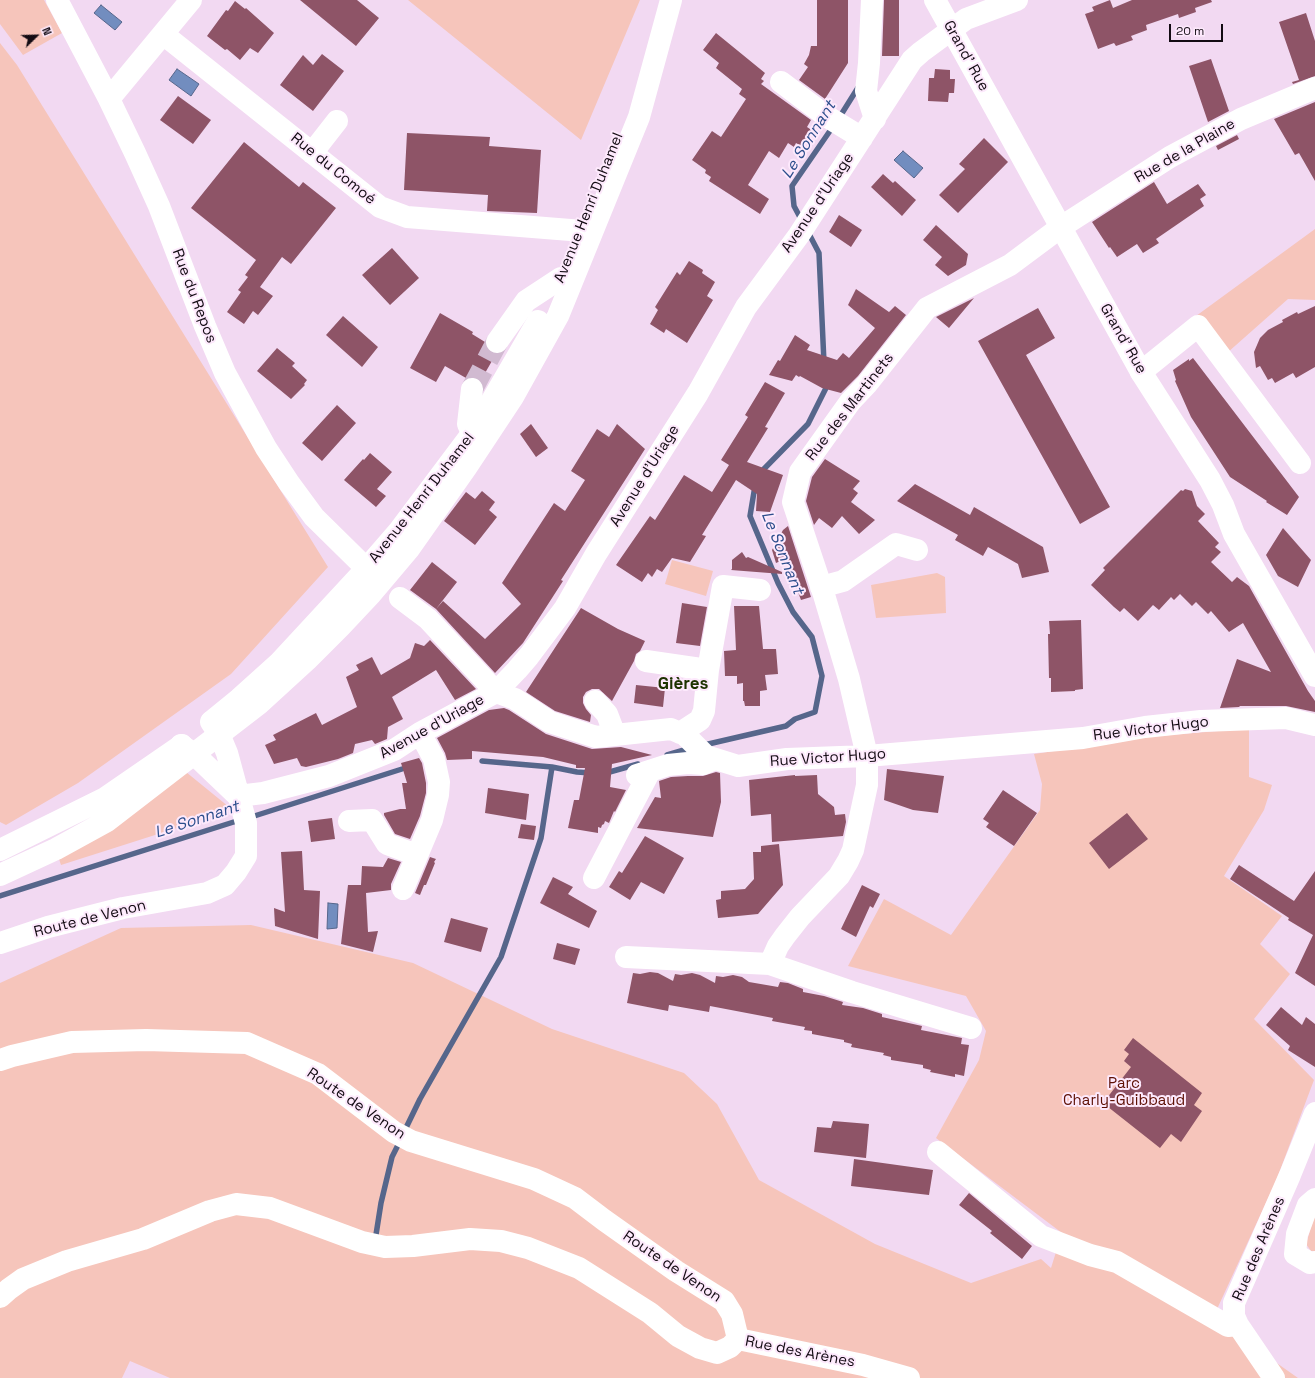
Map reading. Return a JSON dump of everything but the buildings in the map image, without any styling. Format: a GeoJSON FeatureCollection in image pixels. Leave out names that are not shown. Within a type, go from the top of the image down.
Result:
{"type":"FeatureCollection","features":[{"type":"Feature","properties":{"kind":"street","name":"Rue du Repos"},"geometry":{"type":"LineString","coordinates":[[57,0],[109,99],[159,206],[205,326],[225,373],[248,417],[288,483],[314,517],[373,576]]}},
{"type":"Feature","properties":{"kind":"street"},"geometry":{"type":"LineString","coordinates":[[109,99],[191,0]]}},
{"type":"Feature","properties":{"kind":"street","name":"Avenue Henri Duhamel"},"geometry":{"type":"LineString","coordinates":[[0,850],[105,798],[187,750],[215,728],[260,703],[340,627],[373,576],[398,532],[472,433],[553,295],[583,232],[626,115],[651,30],[658,0]]}},
{"type":"Feature","properties":{"kind":"street","name":"Avenue Henri Duhamel"},"geometry":{"type":"LineString","coordinates":[[373,576],[409,549],[466,468],[512,397],[558,316],[639,117],[671,0]]}},
{"type":"Feature","properties":{"kind":"street"},"geometry":{"type":"LineString","coordinates":[[872,0],[866,91],[875,119]]}},
{"type":"Feature","properties":{"kind":"street","name":"Grand' Rue"},"geometry":{"type":"LineString","coordinates":[[935,0],[1142,372],[1210,480],[1223,505],[1234,534],[1315,676]]}},
{"type":"Feature","properties":{"kind":"street","name":"Avenue d'Uriage"},"geometry":{"type":"LineString","coordinates":[[238,796],[263,793],[329,776],[394,750],[420,733],[496,692],[529,656],[565,608],[596,554],[698,393],[746,307],[799,235],[818,206],[855,134],[875,119],[912,60],[921,52],[966,19],[1017,0]]}},
{"type":"Feature","properties":{"kind":"street","name":"Rue du Comoé"},"geometry":{"type":"LineString","coordinates":[[163,34],[380,207],[407,217],[583,232]]}},
{"type":"Feature","properties":{"kind":"street"},"geometry":{"type":"LineString","coordinates":[[781,82],[826,116],[855,134]]}},
{"type":"Feature","properties":{"kind":"street","name":"Rue de la Plaine"},"geometry":{"type":"LineString","coordinates":[[1061,227],[1170,157],[1241,119],[1315,88]]}},
{"type":"Feature","properties":{"kind":"street"},"geometry":{"type":"LineString","coordinates":[[312,153],[337,121]]}},
{"type":"Feature","properties":{"kind":"street","name":"Rue des Martinets"},"geometry":{"type":"LineString","coordinates":[[770,964],[778,946],[785,936],[800,917],[839,876],[853,850],[867,785],[867,756],[849,679],[793,502],[800,472],[850,402],[867,384],[928,308],[1010,265],[1061,227]]}},
{"type":"Feature","properties":{"kind":"street"},"geometry":{"type":"LineString","coordinates":[[497,342],[526,301],[561,278]]}},
{"type":"Feature","properties":{"kind":"street"},"geometry":{"type":"LineString","coordinates":[[1142,372],[1198,326],[1300,463]]}},
{"type":"Feature","properties":{"kind":"street"},"geometry":{"type":"LineString","coordinates":[[472,389],[468,424],[472,433]]}},
{"type":"Feature","properties":{"kind":"street"},"geometry":{"type":"LineString","coordinates":[[821,587],[843,581],[896,544],[917,550]]}},
{"type":"Feature","properties":{"kind":"street"},"geometry":{"type":"LineString","coordinates":[[400,598],[428,619],[496,692],[515,699],[550,722],[605,736],[671,729],[683,734],[700,720],[704,711],[708,670],[723,586],[760,590]]}},
{"type":"Feature","properties":{"kind":"street"},"geometry":{"type":"LineString","coordinates":[[646,661],[708,670]]}},
{"type":"Feature","properties":{"kind":"street"},"geometry":{"type":"LineString","coordinates":[[595,700],[607,714],[605,736]]}},
{"type":"Feature","properties":{"kind":"street","name":"Rue Victor Hugo"},"geometry":{"type":"LineString","coordinates":[[683,734],[710,757],[738,766],[787,759],[867,756],[1083,738],[1144,727],[1201,721],[1286,718],[1315,725]]}},
{"type":"Feature","properties":{"kind":"street","name":"Route de Venon"},"geometry":{"type":"LineString","coordinates":[[0,943],[48,927],[123,908],[207,893],[224,885],[236,872],[246,856],[245,820],[227,753],[215,728]]}},
{"type":"Feature","properties":{"kind":"street"},"geometry":{"type":"LineString","coordinates":[[403,889],[432,820],[438,795],[439,782],[434,759],[420,733]]}},
{"type":"Feature","properties":{"kind":"street"},"geometry":{"type":"LineString","coordinates":[[0,876],[52,852],[108,821],[187,750]]}},
{"type":"Feature","properties":{"kind":"street","name":"Route de Venon"},"geometry":{"type":"LineString","coordinates":[[187,750],[238,796]]}},
{"type":"Feature","properties":{"kind":"street"},"geometry":{"type":"LineString","coordinates":[[594,878],[643,773],[668,765],[688,762],[703,764],[710,757]]}},
{"type":"Feature","properties":{"kind":"street"},"geometry":{"type":"LineString","coordinates":[[349,821],[372,820],[387,844],[417,855]]}},
{"type":"Feature","properties":{"kind":"street"},"geometry":{"type":"LineString","coordinates":[[626,957],[770,964],[852,992],[971,1028]]}},
{"type":"Feature","properties":{"kind":"street","name":"Route de Venon"},"geometry":{"type":"LineString","coordinates":[[0,1060],[72,1042],[146,1040],[247,1043],[318,1074],[403,1136],[534,1179],[575,1198],[676,1271],[724,1301],[732,1314],[738,1339]]}},
{"type":"Feature","properties":{"kind":"street","name":"Rue des Arènes"},"geometry":{"type":"LineString","coordinates":[[1274,1378],[1238,1326],[1234,1316],[1234,1303],[1313,1126]]}},
{"type":"Feature","properties":{"kind":"street"},"geometry":{"type":"LineString","coordinates":[[938,1152],[1041,1236],[1090,1255],[1117,1262],[1228,1326],[1238,1326]]}},
{"type":"Feature","properties":{"kind":"street"},"geometry":{"type":"LineString","coordinates":[[1315,1199],[1308,1204],[1297,1234],[1295,1254],[1310,1263],[1315,1262]]}},
{"type":"Feature","properties":{"kind":"street"},"geometry":{"type":"LineString","coordinates":[[0,1297],[8,1289],[23,1279],[60,1264],[143,1239],[210,1211],[236,1204],[270,1208],[362,1242],[385,1247],[413,1246],[470,1239],[501,1241],[528,1248],[579,1268],[650,1313],[678,1336],[700,1348],[717,1353],[730,1347],[738,1339]]}},
{"type":"Feature","properties":{"kind":"street","name":"Rue des Arènes"},"geometry":{"type":"LineString","coordinates":[[738,1339],[863,1365],[909,1378]]}},
{"type":"Feature","properties":{"kind":"green space"},"geometry":{"type":"Polygon","coordinates":[[[0,0],[44,0],[62,33],[23,55],[0,24],[0,0]]]}},
{"type":"Feature","properties":{"kind":"green space"},"geometry":{"type":"Polygon","coordinates":[[[408,0],[640,0],[581,140],[408,0]]]}},
{"type":"Feature","properties":{"kind":"green space"},"geometry":{"type":"Polygon","coordinates":[[[0,43],[17,65],[328,567],[231,674],[78,783],[6,825],[0,822],[0,43]]]}},
{"type":"Feature","properties":{"kind":"green space"},"geometry":{"type":"Polygon","coordinates":[[[1315,229],[1315,300],[1288,299],[1227,353],[1196,316],[1315,229]]]}},
{"type":"Feature","properties":{"kind":"green space"},"geometry":{"type":"Polygon","coordinates":[[[672,560],[713,571],[706,596],[665,584],[672,560]]]}},
{"type":"Feature","properties":{"kind":"green space"},"geometry":{"type":"Polygon","coordinates":[[[937,573],[945,577],[946,613],[876,618],[871,585],[937,573]]]}},
{"type":"Feature","properties":{"kind":"green space","name":"Parc Charly-Guibbaud"},"geometry":{"type":"Polygon","coordinates":[[[1249,729],[1249,777],[1272,785],[1264,810],[1224,876],[1282,916],[1260,944],[1290,974],[1254,1019],[1314,1080],[1276,1181],[1212,1320],[1237,1335],[1298,1378],[170,1378],[130,1361],[122,1378],[0,1378],[0,983],[121,928],[251,925],[413,963],[552,1029],[684,1073],[717,1104],[759,1180],[875,1244],[971,1283],[1041,1259],[1051,1268],[1062,1233],[936,1138],[979,1060],[986,1031],[966,996],[848,966],[884,899],[951,935],[1040,810],[1042,784],[1034,754],[1146,737],[1249,729]]]}},
{"type":"Feature","properties":{"kind":"green space"},"geometry":{"type":"Polygon","coordinates":[[[186,772],[229,807],[224,813],[61,865],[59,859],[186,772]]]}},
{"type":"Feature","properties":{"kind":"green space"},"geometry":{"type":"Polygon","coordinates":[[[1315,1214],[1315,1251],[1311,1251],[1306,1244],[1315,1214]]]}},
{"type":"Feature","properties":{"kind":"water"},"geometry":{"type":"Polygon","coordinates":[[[101,5],[122,22],[115,30],[94,13],[101,5]]]}},
{"type":"Feature","properties":{"kind":"water"},"geometry":{"type":"Polygon","coordinates":[[[177,69],[199,84],[191,96],[169,80],[177,69]]]}},
{"type":"Feature","properties":{"kind":"water"},"geometry":{"type":"Polygon","coordinates":[[[903,151],[923,168],[914,178],[894,160],[903,151]]]}},
{"type":"Feature","properties":{"kind":"water"},"geometry":{"type":"Polygon","coordinates":[[[328,903],[338,904],[337,928],[327,929],[328,903]]]}},
{"type":"Feature","properties":{"kind":"waterway","name":"Le Sonnant"},"geometry":{"type":"LineString","coordinates":[[839,118],[859,86]]}},
{"type":"Feature","properties":{"kind":"waterway","name":"Le Sonnant"},"geometry":{"type":"LineString","coordinates":[[802,221],[794,206],[792,186],[834,125]]}},
{"type":"Feature","properties":{"kind":"waterway","name":"Le Sonnant"},"geometry":{"type":"LineString","coordinates":[[808,232],[819,253],[824,363]]}},
{"type":"Feature","properties":{"kind":"waterway","name":"Le Sonnant"},"geometry":{"type":"LineString","coordinates":[[760,473],[808,424],[826,388],[825,381]]}},
{"type":"Feature","properties":{"kind":"waterway","name":"Le Sonnant"},"geometry":{"type":"LineString","coordinates":[[704,745],[786,726],[795,719],[815,712],[822,676],[812,637],[793,612],[778,583],[750,516],[755,486]]}},
{"type":"Feature","properties":{"kind":"waterway","name":"Le Sonnant"},"geometry":{"type":"LineString","coordinates":[[667,755],[691,748]]}},
{"type":"Feature","properties":{"kind":"waterway","name":"Le Sonnant"},"geometry":{"type":"LineString","coordinates":[[482,761],[552,767],[591,773]]}},
{"type":"Feature","properties":{"kind":"waterway","name":"Le Sonnant"},"geometry":{"type":"LineString","coordinates":[[606,773],[638,764]]}},
{"type":"Feature","properties":{"kind":"waterway"},"geometry":{"type":"LineString","coordinates":[[404,1132],[420,1099],[501,957],[541,838],[552,767]]}},
{"type":"Feature","properties":{"kind":"waterway","name":"Le Sonnant"},"geometry":{"type":"LineString","coordinates":[[248,818],[402,769]]}},
{"type":"Feature","properties":{"kind":"waterway","name":"Le Sonnant"},"geometry":{"type":"LineString","coordinates":[[0,896],[240,820]]}},
{"type":"Feature","properties":{"kind":"waterway"},"geometry":{"type":"LineString","coordinates":[[375,1241],[381,1203],[392,1157],[401,1139]]}},
{"type":"Feature","properties":{"kind":"tunnel"},"geometry":{"type":"LineString","coordinates":[[472,389],[497,342]]}},
{"type":"Feature","properties":{"kind":"district","name":"Gières"},"geometry":{"type":"Point","coordinates":[683,684]}}]}
